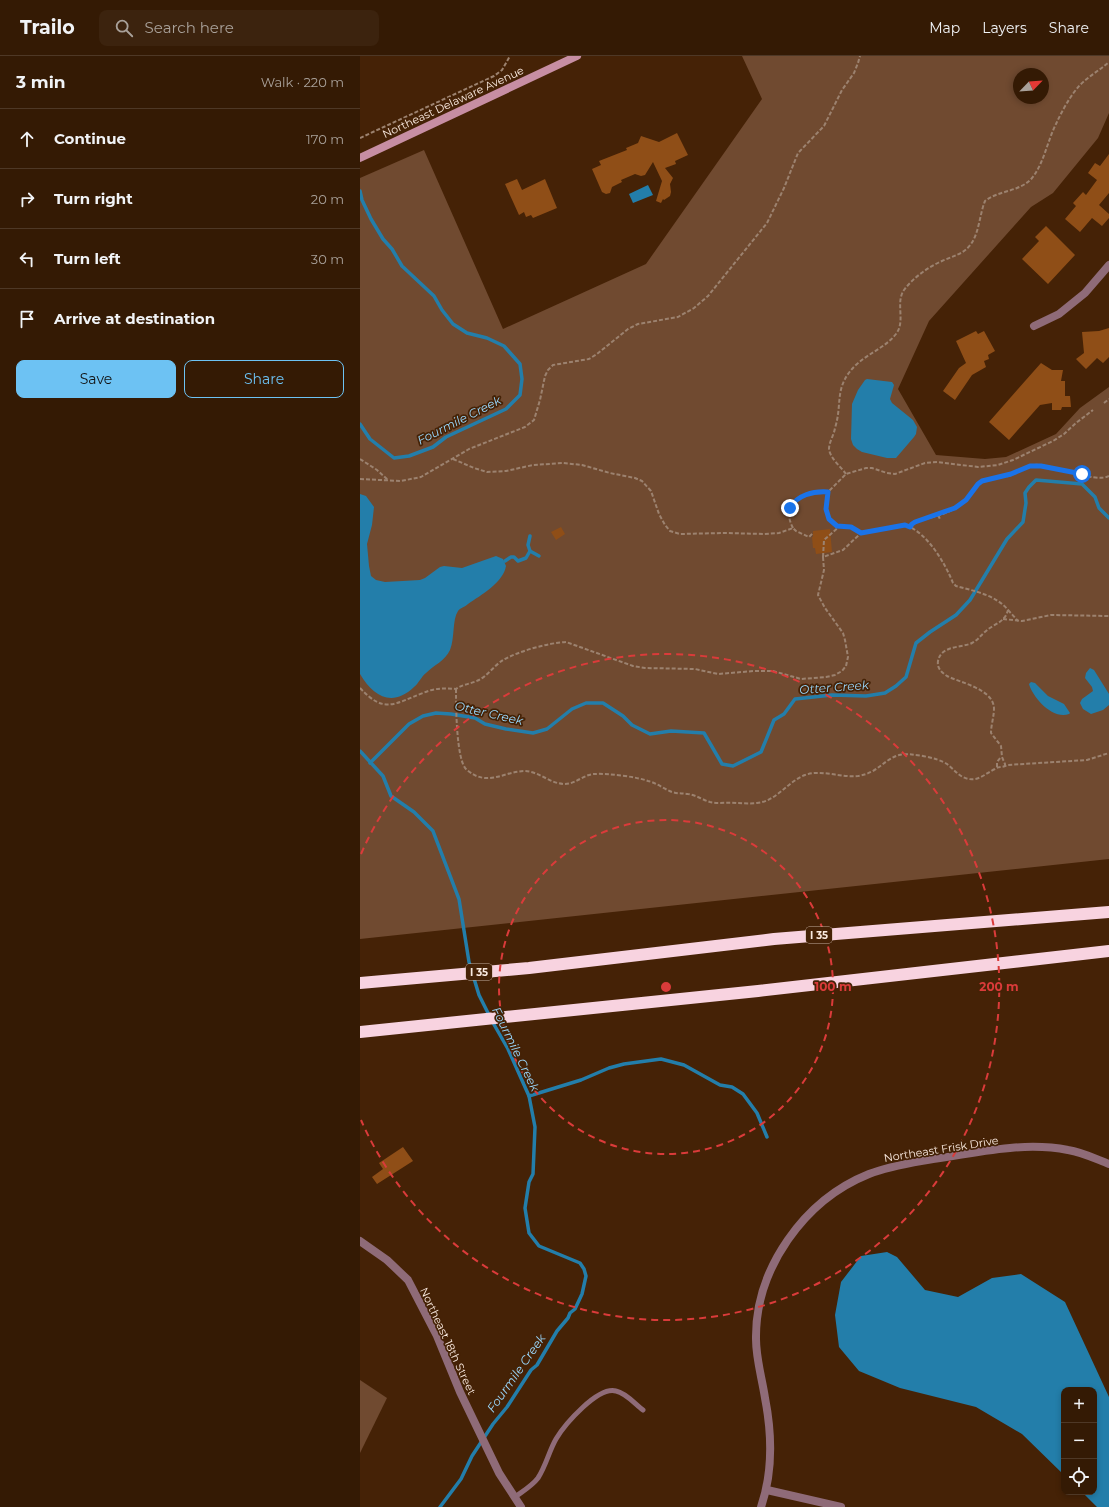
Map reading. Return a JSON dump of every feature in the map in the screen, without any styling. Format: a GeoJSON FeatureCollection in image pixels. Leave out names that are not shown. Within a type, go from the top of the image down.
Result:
{"type":"FeatureCollection","features":[{"type":"Feature","properties":{"kind":"highway","name":"I 35"},"geometry":{"type":"LineString","coordinates":[[360,983],[529,968],[774,939],[1109,912]]}},
{"type":"Feature","properties":{"kind":"highway"},"geometry":{"type":"LineString","coordinates":[[360,1032],[447,1024],[1109,951]]}},
{"type":"Feature","properties":{"kind":"main road","name":"Northeast Delaware Avenue"},"geometry":{"type":"LineString","coordinates":[[360,158],[577,56]]}},
{"type":"Feature","properties":{"kind":"street"},"geometry":{"type":"LineString","coordinates":[[1034,326],[1059,314],[1085,293],[1109,265]]}},
{"type":"Feature","properties":{"kind":"street","name":"Northeast Frisk Drive"},"geometry":{"type":"LineString","coordinates":[[761,1507],[767,1490],[770,1451],[769,1422],[757,1356],[757,1317],[766,1282],[775,1261],[800,1223],[815,1208],[834,1193],[867,1175],[887,1168],[910,1163],[1036,1146],[1081,1153],[1109,1164]]}},
{"type":"Feature","properties":{"kind":"street","name":"Northeast 18th Street"},"geometry":{"type":"LineString","coordinates":[[360,1240],[387,1260],[408,1280],[437,1336],[460,1392],[499,1474],[521,1507]]}},
{"type":"Feature","properties":{"kind":"street"},"geometry":{"type":"LineString","coordinates":[[767,1490],[841,1507]]}},
{"type":"Feature","properties":{"kind":"lane"},"geometry":{"type":"LineString","coordinates":[[515,1497],[532,1484],[538,1477],[556,1438],[577,1412],[604,1391],[617,1391],[626,1396],[643,1410]]}},
{"type":"Feature","properties":{"kind":"path"},"geometry":{"type":"LineString","coordinates":[[360,138],[494,76],[502,70],[510,56]]}},
{"type":"Feature","properties":{"kind":"path"},"geometry":{"type":"LineString","coordinates":[[360,480],[401,481],[421,477],[478,444],[530,424],[536,414],[545,376],[553,365],[589,359],[628,329],[638,324],[678,317],[694,308],[708,296],[729,268],[767,223],[784,188],[798,153],[824,126],[842,90],[854,73],[860,56]]}},
{"type":"Feature","properties":{"kind":"path"},"geometry":{"type":"LineString","coordinates":[[846,474],[831,455],[829,449],[836,428],[841,388],[850,372],[857,364],[896,334],[900,322],[900,298],[908,286],[927,269],[961,253],[972,243],[977,231],[985,201],[1031,179],[1042,160],[1056,124],[1069,100],[1080,86],[1109,62]]}},
{"type":"Feature","properties":{"kind":"path"},"geometry":{"type":"LineString","coordinates":[[1104,403],[1109,399]]}},
{"type":"Feature","properties":{"kind":"path"},"geometry":{"type":"LineString","coordinates":[[861,533],[851,527],[840,526],[832,523],[828,515],[826,505],[828,492],[846,474],[866,468],[872,468],[895,474],[924,463],[937,462],[978,467],[998,465],[1013,460],[1053,441],[1068,432],[1076,423],[1093,410]]}},
{"type":"Feature","properties":{"kind":"path"},"geometry":{"type":"LineString","coordinates":[[360,459],[381,473],[388,480]]}},
{"type":"Feature","properties":{"kind":"path"},"geometry":{"type":"LineString","coordinates":[[452,459],[487,472],[506,471],[533,465],[563,463],[582,465],[635,478],[642,481],[651,492],[659,514],[665,525],[670,531],[680,534],[764,534],[779,533],[793,528]]}},
{"type":"Feature","properties":{"kind":"path"},"geometry":{"type":"LineString","coordinates":[[910,527],[915,522],[938,515],[959,506],[982,481],[1011,474],[1030,466],[1041,466],[1095,478],[1107,478],[1109,476]]}},
{"type":"Feature","properties":{"kind":"path"},"geometry":{"type":"LineString","coordinates":[[813,533],[810,537],[796,531],[789,520],[789,512],[797,499],[809,494],[828,492]]}},
{"type":"Feature","properties":{"kind":"path"},"geometry":{"type":"LineString","coordinates":[[938,515],[940,519]]}},
{"type":"Feature","properties":{"kind":"path"},"geometry":{"type":"LineString","coordinates":[[823,557],[842,550],[861,533],[905,525],[910,527],[928,542],[946,565],[953,583],[962,588],[988,596],[1000,602],[1018,620]]}},
{"type":"Feature","properties":{"kind":"path"},"geometry":{"type":"LineString","coordinates":[[360,688],[376,702],[384,704],[403,702],[433,690],[444,688],[456,689],[481,679],[496,666],[512,656],[557,642],[566,642],[633,666],[644,668],[695,669],[718,674],[773,671],[801,679],[835,675],[842,671],[846,666],[847,649],[843,633],[825,608],[818,594],[824,570],[824,540],[840,526]]}},
{"type":"Feature","properties":{"kind":"path"},"geometry":{"type":"LineString","coordinates":[[1005,767],[1001,746],[991,733],[994,706],[989,696],[941,672],[938,662],[942,653],[948,649],[971,644],[977,640],[986,631],[1003,619],[1008,610]]}},
{"type":"Feature","properties":{"kind":"path"},"geometry":{"type":"LineString","coordinates":[[1003,619],[1022,621],[1051,615],[1109,616]]}},
{"type":"Feature","properties":{"kind":"path"},"geometry":{"type":"LineString","coordinates":[[456,689],[460,754],[465,770],[483,778],[499,777],[525,771],[541,775],[558,784],[566,784],[572,783],[594,773],[647,780],[670,791],[680,794],[688,794],[717,803],[763,802],[777,795],[796,780],[811,773],[848,776],[868,774],[899,755],[919,755],[946,762],[961,777],[976,779],[997,768],[1005,767],[1007,765],[1087,760],[1109,753]]}},
{"type":"Feature","properties":{"kind":"path"},"geometry":{"type":"LineString","coordinates":[[997,768],[997,762],[1002,757]]}},
{"type":"Feature","properties":{"kind":"shaded area"},"geometry":{"type":"Polygon","coordinates":[[[742,56],[1109,56],[1109,113],[1098,138],[1053,193],[1031,207],[929,321],[898,389],[936,455],[985,459],[1006,457],[1056,434],[1080,408],[1109,387],[1109,859],[360,939],[360,178],[424,150],[503,329],[646,264],[762,99],[742,56]]]}},
{"type":"Feature","properties":{"kind":"shaded area"},"geometry":{"type":"Polygon","coordinates":[[[360,1380],[387,1398],[360,1453],[360,1380]]]}},
{"type":"Feature","properties":{"kind":"water"},"geometry":{"type":"Polygon","coordinates":[[[648,185],[653,195],[633,203],[629,194],[648,185]]]}},
{"type":"Feature","properties":{"kind":"water"},"geometry":{"type":"Polygon","coordinates":[[[867,379],[892,382],[894,385],[890,399],[892,403],[913,420],[917,427],[914,437],[896,458],[887,458],[862,452],[853,445],[851,439],[852,404],[858,390],[867,379]]]}},
{"type":"Feature","properties":{"kind":"water"},"geometry":{"type":"Polygon","coordinates":[[[360,494],[366,496],[374,507],[372,525],[367,544],[371,576],[376,580],[385,582],[420,580],[440,567],[462,568],[496,556],[503,559],[506,566],[501,578],[496,583],[485,593],[458,611],[455,619],[452,645],[448,654],[429,670],[414,687],[398,697],[384,697],[377,693],[365,682],[360,674],[360,494]]]}},
{"type":"Feature","properties":{"kind":"water"},"geometry":{"type":"Polygon","coordinates":[[[1090,668],[1094,670],[1109,694],[1109,705],[1103,710],[1091,714],[1083,709],[1080,703],[1082,699],[1093,691],[1092,687],[1085,678],[1086,673],[1090,668]]]}},
{"type":"Feature","properties":{"kind":"water"},"geometry":{"type":"Polygon","coordinates":[[[1031,682],[1035,683],[1048,696],[1064,704],[1070,713],[1063,715],[1050,711],[1039,701],[1031,690],[1029,684],[1031,682]]]}},
{"type":"Feature","properties":{"kind":"water"},"geometry":{"type":"Polygon","coordinates":[[[887,1252],[897,1257],[925,1290],[958,1297],[992,1278],[1021,1274],[1065,1302],[1109,1397],[1109,1507],[1097,1507],[1085,1495],[1097,1495],[1097,1387],[1061,1387],[1061,1472],[1022,1434],[976,1407],[900,1388],[859,1371],[839,1347],[835,1315],[841,1282],[861,1256],[887,1252]]]}},
{"type":"Feature","properties":{"kind":"building"},"geometry":{"type":"Polygon","coordinates":[[[677,133],[688,155],[675,161],[676,164],[665,168],[673,178],[670,184],[670,196],[664,200],[663,199],[661,203],[656,201],[662,181],[653,162],[645,175],[641,176],[635,174],[621,180],[622,182],[612,187],[610,193],[606,194],[602,192],[592,169],[601,165],[599,161],[627,150],[626,148],[638,143],[641,136],[659,142],[677,133]]]}},
{"type":"Feature","properties":{"kind":"building"},"geometry":{"type":"Polygon","coordinates":[[[1109,154],[1109,193],[1099,205],[1109,214],[1109,218],[1102,226],[1092,218],[1080,232],[1065,219],[1076,206],[1073,203],[1083,192],[1086,195],[1097,180],[1088,173],[1095,163],[1100,166],[1109,154]]]}},
{"type":"Feature","properties":{"kind":"building"},"geometry":{"type":"Polygon","coordinates":[[[517,179],[522,190],[545,179],[557,208],[533,218],[531,215],[526,217],[524,212],[519,215],[505,184],[517,179]]]}},
{"type":"Feature","properties":{"kind":"building"},"geometry":{"type":"Polygon","coordinates":[[[1046,226],[1075,255],[1048,284],[1022,259],[1039,241],[1035,237],[1046,226]]]}},
{"type":"Feature","properties":{"kind":"building"},"geometry":{"type":"Polygon","coordinates":[[[1109,328],[1109,357],[1103,363],[1097,358],[1086,369],[1076,359],[1084,353],[1082,332],[1099,331],[1109,328]]]}},
{"type":"Feature","properties":{"kind":"building"},"geometry":{"type":"Polygon","coordinates":[[[976,331],[978,334],[984,331],[995,351],[988,355],[989,359],[984,361],[986,367],[972,375],[955,400],[943,391],[959,368],[966,363],[956,341],[976,331]]]}},
{"type":"Feature","properties":{"kind":"building"},"geometry":{"type":"Polygon","coordinates":[[[1041,363],[1052,370],[1063,370],[1061,381],[1065,381],[1065,396],[1070,396],[1071,407],[1062,407],[1061,410],[1052,410],[1052,403],[1040,405],[1009,440],[989,422],[1041,363]]]}},
{"type":"Feature","properties":{"kind":"building"},"geometry":{"type":"Polygon","coordinates":[[[561,527],[565,534],[556,540],[551,532],[561,527]]]}},
{"type":"Feature","properties":{"kind":"building"},"geometry":{"type":"Polygon","coordinates":[[[830,529],[832,552],[816,554],[815,548],[813,548],[813,531],[830,529]]]}},
{"type":"Feature","properties":{"kind":"building"},"geometry":{"type":"Polygon","coordinates":[[[403,1147],[413,1161],[377,1184],[372,1177],[383,1169],[379,1163],[403,1147]]]}},
{"type":"Feature","properties":{"kind":"waterway","name":"Fourmile Creek"},"geometry":{"type":"LineString","coordinates":[[360,191],[362,200],[371,219],[402,266],[434,296],[442,310],[453,324],[467,333],[487,338],[504,346],[520,364],[522,379],[520,395],[506,409],[446,437],[433,447],[409,456],[394,458],[370,439],[360,424]]}},
{"type":"Feature","properties":{"kind":"waterway","name":"Otter Creek"},"geometry":{"type":"LineString","coordinates":[[370,763],[409,724],[423,716],[436,713],[451,714],[475,718],[485,724],[506,729],[533,733],[547,729],[572,709],[586,703],[603,703],[623,716],[632,725],[650,734],[671,731],[704,733],[722,764],[733,766],[761,752],[774,720],[784,714],[795,699],[832,695],[866,696],[885,693],[906,677],[916,643],[956,615],[970,600],[1007,539],[1023,522],[1026,503],[1025,493],[1036,480],[1082,484],[1095,497],[1099,508],[1109,518]]}},
{"type":"Feature","properties":{"kind":"waterway"},"geometry":{"type":"LineString","coordinates":[[505,561],[511,557],[514,557],[518,561],[526,558],[530,551],[528,545],[530,536]]}},
{"type":"Feature","properties":{"kind":"waterway"},"geometry":{"type":"LineString","coordinates":[[530,551],[539,556]]}},
{"type":"Feature","properties":{"kind":"waterway","name":"Fourmile Creek"},"geometry":{"type":"LineString","coordinates":[[360,751],[383,776],[391,796],[414,812],[433,831],[459,899],[469,962],[479,995],[489,1015]]}},
{"type":"Feature","properties":{"kind":"waterway","name":"Fourmile Creek"},"geometry":{"type":"LineString","coordinates":[[440,1507],[461,1479],[472,1456],[493,1424],[507,1407],[531,1370],[537,1365],[557,1331],[568,1318],[570,1313],[575,1309],[582,1294],[586,1276],[580,1263],[539,1246],[529,1233],[525,1208],[529,1182],[533,1174],[535,1127],[529,1096],[508,1049],[492,1021]]}},
{"type":"Feature","properties":{"kind":"waterway"},"geometry":{"type":"LineString","coordinates":[[529,1096],[581,1080],[609,1068],[624,1064],[661,1059],[684,1065],[720,1085],[732,1087],[743,1094],[757,1113],[767,1137]]}},
{"type":"Feature","properties":{"kind":"route"},"geometry":{"type":"LineString","coordinates":[[790,508],[797,499],[802,496],[828,492],[826,509],[832,523],[837,526],[851,527],[861,533],[905,525],[910,527],[915,522],[959,506],[982,481],[1003,477],[1030,466],[1035,465],[1082,474]]}}]}
